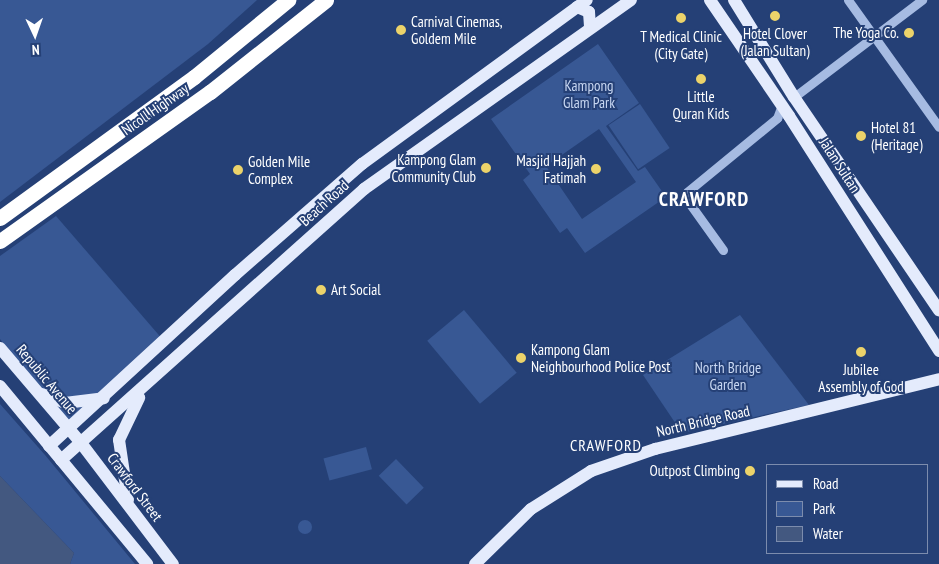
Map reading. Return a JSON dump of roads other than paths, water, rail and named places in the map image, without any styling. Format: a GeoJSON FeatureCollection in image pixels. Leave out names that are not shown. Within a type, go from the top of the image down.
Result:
{"type":"FeatureCollection","features":[{"type":"Feature","properties":{"kind":"highway","name":"Nicoll Highway"},"geometry":{"type":"LineString","coordinates":[[6,214],[194,77],[288,0]]}},
{"type":"Feature","properties":{"kind":"highway","name":"Nicoll Highway"},"geometry":{"type":"LineString","coordinates":[[0,241],[210,92],[326,0]]}},
{"type":"Feature","properties":{"kind":"main road","name":"Jalan Sultan"},"geometry":{"type":"LineString","coordinates":[[710,0],[785,111],[939,351]]}},
{"type":"Feature","properties":{"kind":"main road","name":"Jalan Sultan"},"geometry":{"type":"LineString","coordinates":[[734,0],[801,108],[939,310]]}},
{"type":"Feature","properties":{"kind":"main road","name":"Beach Road"},"geometry":{"type":"LineString","coordinates":[[61,460],[143,390],[364,189],[590,28],[623,2]]}},
{"type":"Feature","properties":{"kind":"main road","name":"Beach Road"},"geometry":{"type":"LineString","coordinates":[[49,446],[105,398],[235,275],[362,164],[582,4]]}},
{"type":"Feature","properties":{"kind":"main road"},"geometry":{"type":"LineString","coordinates":[[582,4],[589,12],[590,28]]}},
{"type":"Feature","properties":{"kind":"main road","name":"Republic Avenue"},"geometry":{"type":"LineString","coordinates":[[0,348],[69,430]]}},
{"type":"Feature","properties":{"kind":"main road","name":"North Bridge Road"},"geometry":{"type":"LineString","coordinates":[[475,564],[531,509],[592,470],[655,449],[939,379]]}},
{"type":"Feature","properties":{"kind":"main road"},"geometry":{"type":"LineString","coordinates":[[118,385],[122,395],[133,398]]}},
{"type":"Feature","properties":{"kind":"main road"},"geometry":{"type":"LineString","coordinates":[[0,386],[147,564]]}},
{"type":"Feature","properties":{"kind":"main road"},"geometry":{"type":"LineString","coordinates":[[130,507],[120,460],[119,440],[125,421],[143,390]]}},
{"type":"Feature","properties":{"kind":"main road"},"geometry":{"type":"LineString","coordinates":[[35,391],[66,403],[105,398]]}},
{"type":"Feature","properties":{"kind":"main road","name":"Crawford Street"},"geometry":{"type":"LineString","coordinates":[[69,430],[81,443],[173,564]]}},
{"type":"Feature","properties":{"kind":"street"},"geometry":{"type":"LineString","coordinates":[[848,0],[939,127]]}},
{"type":"Feature","properties":{"kind":"street"},"geometry":{"type":"LineString","coordinates":[[794,97],[876,37],[922,0]]}},
{"type":"Feature","properties":{"kind":"street"},"geometry":{"type":"LineString","coordinates":[[723,250],[690,204],[687,192],[748,142],[753,142],[785,111],[801,108]]}},
{"type":"Feature","properties":{"kind":"water"},"geometry":{"type":"Polygon","coordinates":[[[0,476],[74,553],[70,564],[0,564],[0,476]]]}},
{"type":"Feature","properties":{"kind":"place","name":"Hotel Clover (Jalan Sultan)"},"geometry":{"type":"Point","coordinates":[775,16]}},
{"type":"Feature","properties":{"kind":"place","name":"T Medical Clinic (City Gate)"},"geometry":{"type":"Point","coordinates":[681,18]}},
{"type":"Feature","properties":{"kind":"place","name":"Carnival Cinemas, Goldem Mile"},"geometry":{"type":"Point","coordinates":[401,30]}},
{"type":"Feature","properties":{"kind":"place","name":"The Yoga Co."},"geometry":{"type":"Point","coordinates":[909,33]}},
{"type":"Feature","properties":{"kind":"place","name":"Little Quran Kids"},"geometry":{"type":"Point","coordinates":[701,79]}},
{"type":"Feature","properties":{"kind":"place","name":"Hotel 81 (Heritage)"},"geometry":{"type":"Point","coordinates":[861,136]}},
{"type":"Feature","properties":{"kind":"place","name":"Kampong Glam Community Club"},"geometry":{"type":"Point","coordinates":[486,168]}},
{"type":"Feature","properties":{"kind":"place","name":"Masjid Hajjah Fatimah"},"geometry":{"type":"Point","coordinates":[596,169]}},
{"type":"Feature","properties":{"kind":"place","name":"Golden Mile Complex"},"geometry":{"type":"Point","coordinates":[238,170]}},
{"type":"Feature","properties":{"kind":"place","name":"Art Social"},"geometry":{"type":"Point","coordinates":[321,290]}},
{"type":"Feature","properties":{"kind":"place","name":"Jubilee Assembly of God"},"geometry":{"type":"Point","coordinates":[861,352]}},
{"type":"Feature","properties":{"kind":"place","name":"Kampong Glam Neighbourhood Police Post"},"geometry":{"type":"Point","coordinates":[521,358]}},
{"type":"Feature","properties":{"kind":"place","name":"Outpost Climbing"},"geometry":{"type":"Point","coordinates":[750,471]}},
{"type":"Feature","properties":{"kind":"district","name":"CRAWFORD"},"geometry":{"type":"Point","coordinates":[704,199]}},
{"type":"Feature","properties":{"kind":"district","name":"CRAWFORD"},"geometry":{"type":"Point","coordinates":[606,445]}},
{"type":"Feature","properties":{"kind":"park label","name":"Kampong Glam Park"},"geometry":{"type":"Point","coordinates":[589,94]}},
{"type":"Feature","properties":{"kind":"park label","name":"North Bridge Garden"},"geometry":{"type":"Point","coordinates":[728,376]}}]}
